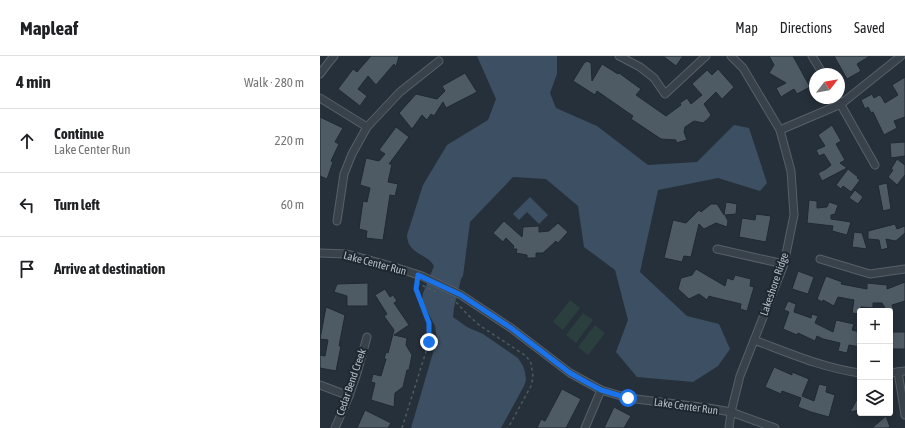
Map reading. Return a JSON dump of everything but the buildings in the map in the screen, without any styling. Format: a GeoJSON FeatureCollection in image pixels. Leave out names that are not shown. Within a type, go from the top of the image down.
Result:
{"type":"FeatureCollection","features":[{"type":"Feature","properties":{"kind":"street"},"geometry":{"type":"LineString","coordinates":[[320,74],[334,56]]}},
{"type":"Feature","properties":{"kind":"street"},"geometry":{"type":"LineString","coordinates":[[619,56],[640,66],[654,78],[665,94],[706,56]]}},
{"type":"Feature","properties":{"kind":"street","name":"Lakeshore Ridge"},"geometry":{"type":"LineString","coordinates":[[729,428],[731,412],[740,376],[784,264],[794,214],[791,171],[780,130],[742,68],[731,56]]}},
{"type":"Feature","properties":{"kind":"street"},"geometry":{"type":"LineString","coordinates":[[812,56],[819,68]]}},
{"type":"Feature","properties":{"kind":"street"},"geometry":{"type":"LineString","coordinates":[[845,97],[901,56]]}},
{"type":"Feature","properties":{"kind":"street"},"geometry":{"type":"LineString","coordinates":[[337,221],[344,174],[352,154],[367,127],[400,92],[440,61]]}},
{"type":"Feature","properties":{"kind":"street"},"geometry":{"type":"LineString","coordinates":[[320,98],[367,127]]}},
{"type":"Feature","properties":{"kind":"street"},"geometry":{"type":"LineString","coordinates":[[780,130],[833,104]]}},
{"type":"Feature","properties":{"kind":"street"},"geometry":{"type":"LineString","coordinates":[[841,104],[875,165]]}},
{"type":"Feature","properties":{"kind":"street"},"geometry":{"type":"LineString","coordinates":[[717,249],[784,264]]}},
{"type":"Feature","properties":{"kind":"street","name":"Lake Center Run"},"geometry":{"type":"LineString","coordinates":[[320,253],[348,254],[391,266],[420,276],[461,295],[511,328],[570,373],[601,390],[628,398],[731,412],[775,428]]}},
{"type":"Feature","properties":{"kind":"street"},"geometry":{"type":"LineString","coordinates":[[820,259],[870,274],[905,269]]}},
{"type":"Feature","properties":{"kind":"street","name":"Cedar Bend Creek"},"geometry":{"type":"LineString","coordinates":[[335,428],[349,396],[367,337]]}},
{"type":"Feature","properties":{"kind":"street"},"geometry":{"type":"LineString","coordinates":[[754,340],[818,364],[857,373]]}},
{"type":"Feature","properties":{"kind":"street"},"geometry":{"type":"LineString","coordinates":[[898,372],[905,415]]}},
{"type":"Feature","properties":{"kind":"street"},"geometry":{"type":"LineString","coordinates":[[320,385],[349,396]]}},
{"type":"Feature","properties":{"kind":"street"},"geometry":{"type":"LineString","coordinates":[[585,428],[601,390]]}},
{"type":"Feature","properties":{"kind":"path"},"geometry":{"type":"LineString","coordinates":[[402,428],[429,342],[429,323],[416,289],[420,276]]}},
{"type":"Feature","properties":{"kind":"path"},"geometry":{"type":"LineString","coordinates":[[417,283],[437,292]]}},
{"type":"Feature","properties":{"kind":"path"},"geometry":{"type":"LineString","coordinates":[[450,298],[479,325],[526,356],[531,363],[533,377],[531,386],[508,428]]}},
{"type":"Feature","properties":{"kind":"green space"},"geometry":{"type":"Polygon","coordinates":[[[570,300],[580,308],[563,330],[553,322],[570,300]]]}},
{"type":"Feature","properties":{"kind":"green space"},"geometry":{"type":"Polygon","coordinates":[[[583,313],[593,320],[576,343],[566,335],[583,313]]]}},
{"type":"Feature","properties":{"kind":"green space"},"geometry":{"type":"Polygon","coordinates":[[[595,325],[605,333],[588,355],[578,347],[595,325]]]}},
{"type":"Feature","properties":{"kind":"water"},"geometry":{"type":"Polygon","coordinates":[[[477,56],[557,56],[557,74],[550,93],[556,108],[597,126],[648,165],[697,162],[734,125],[749,128],[767,183],[760,191],[718,178],[658,190],[640,272],[687,316],[719,324],[730,349],[718,366],[693,382],[637,377],[616,352],[628,320],[615,270],[584,247],[578,206],[546,179],[513,177],[470,222],[463,276],[461,279],[453,317],[467,327],[483,334],[518,358],[525,372],[526,380],[524,386],[501,428],[411,428],[437,339],[435,326],[422,301],[423,293],[434,266],[429,260],[412,248],[408,242],[407,235],[423,185],[447,145],[488,120],[496,99],[477,56]]]}},
{"type":"Feature","properties":{"kind":"water"},"geometry":{"type":"Polygon","coordinates":[[[530,197],[548,215],[539,224],[527,212],[519,220],[513,214],[530,197]]]}},
{"type":"Feature","properties":{"kind":"route"},"geometry":{"type":"LineString","coordinates":[[429,342],[429,323],[416,289],[418,275],[461,295],[511,328],[570,373],[601,390],[628,398]]}}]}
